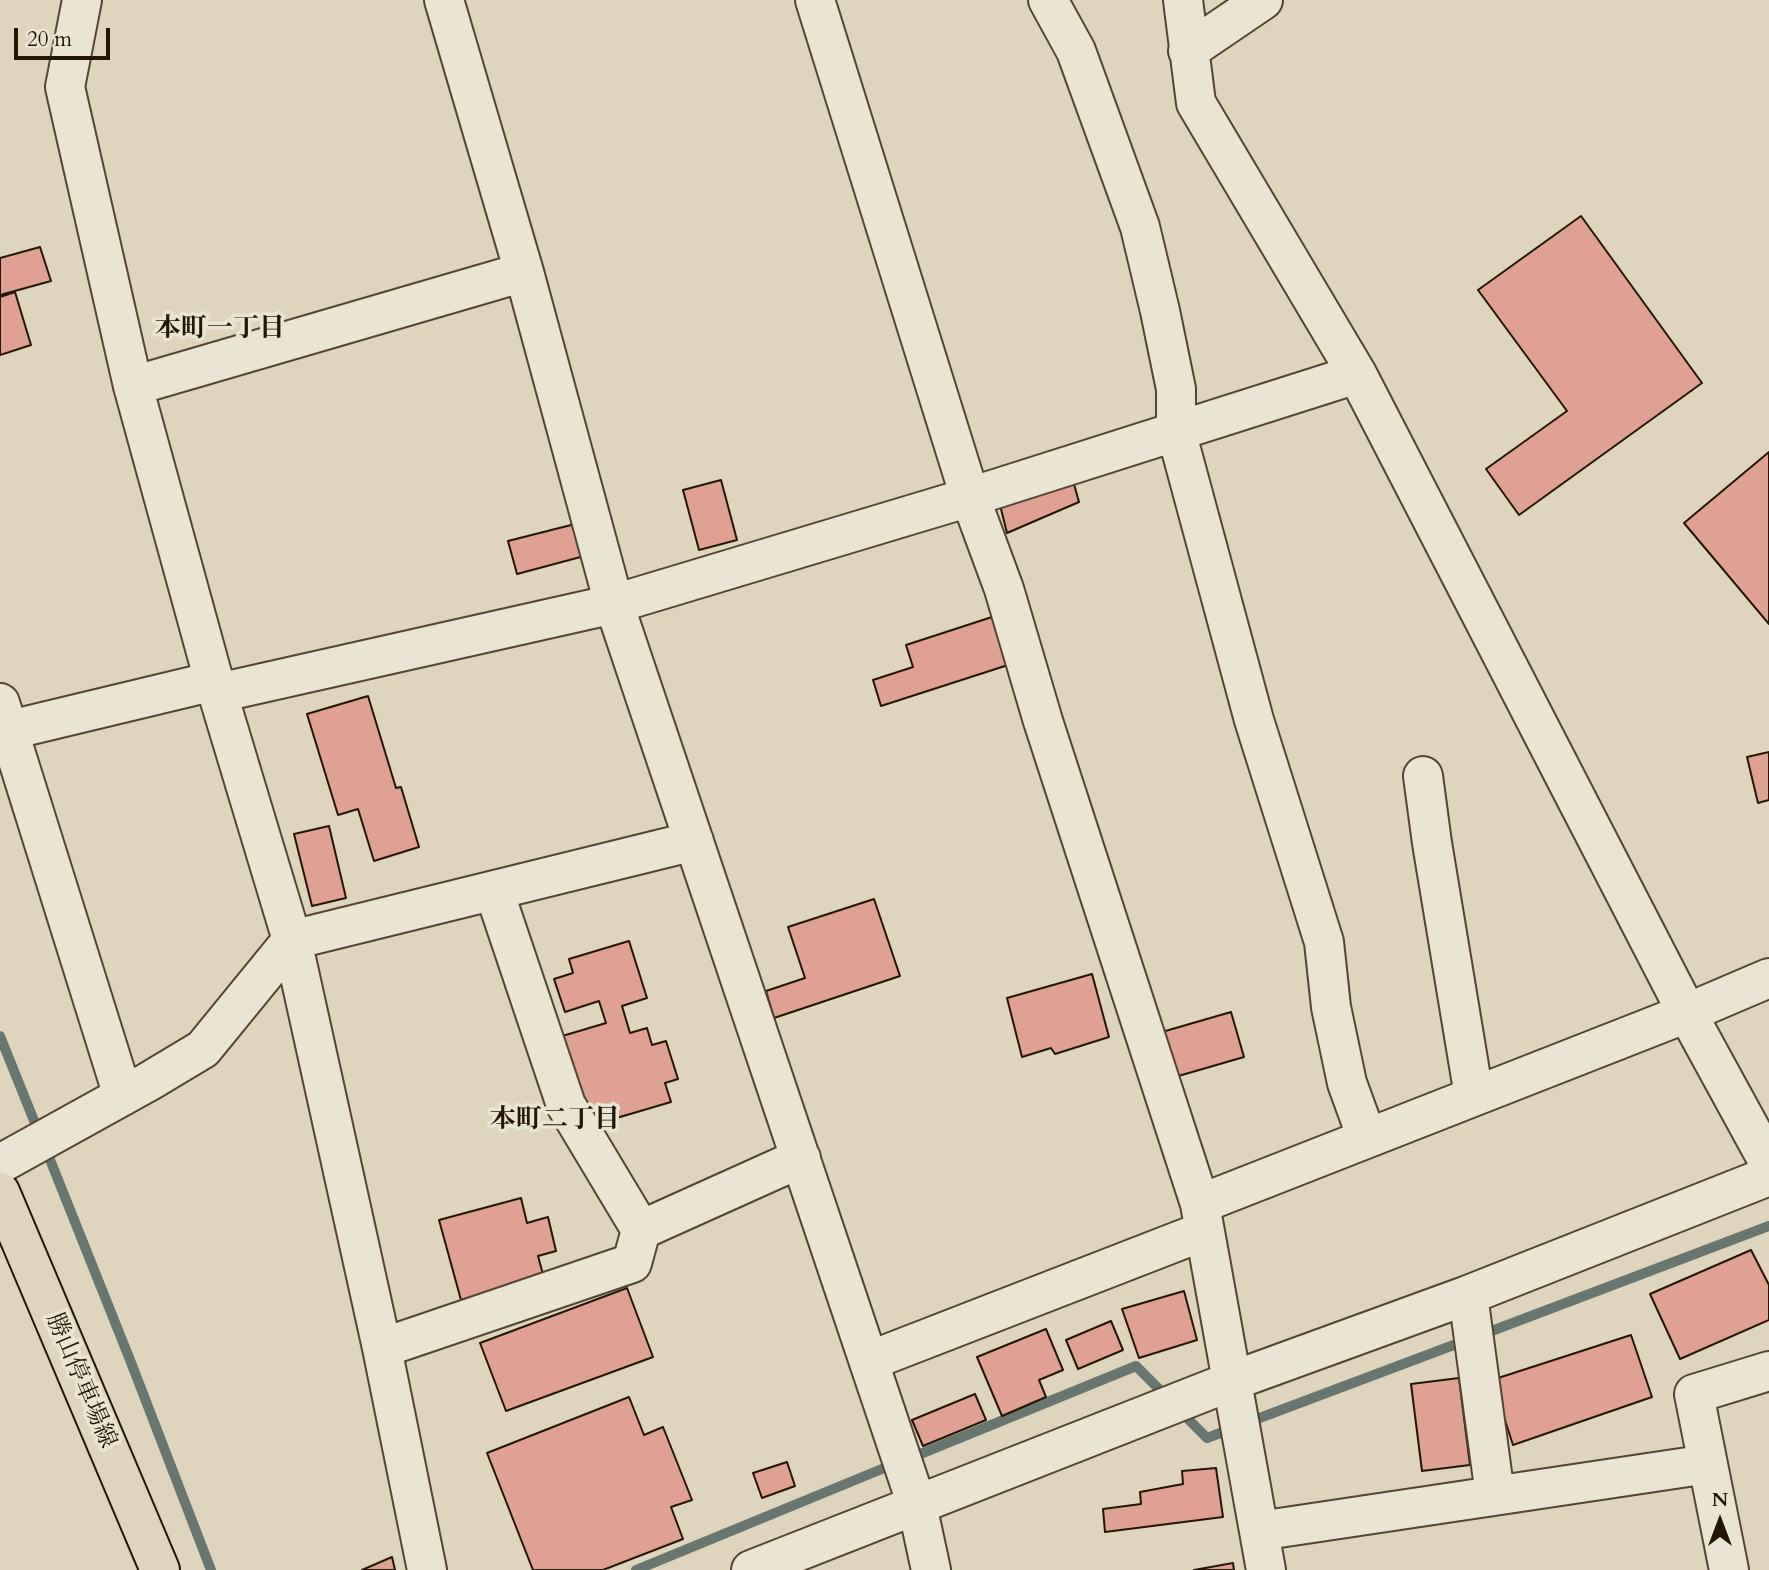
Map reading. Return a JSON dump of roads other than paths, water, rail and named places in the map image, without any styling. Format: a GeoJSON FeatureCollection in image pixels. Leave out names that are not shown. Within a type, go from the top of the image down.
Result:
{"type":"FeatureCollection","features":[{"type":"Feature","properties":{"kind":"main road","name":"勝山停車場線"},"geometry":{"type":"LineString","coordinates":[[0,1192],[160,1570]]}},
{"type":"Feature","properties":{"kind":"street"},"geometry":{"type":"LineString","coordinates":[[82,0],[65,87],[133,386],[216,687],[292,940],[382,1348],[427,1570]]}},
{"type":"Feature","properties":{"kind":"street"},"geometry":{"type":"LineString","coordinates":[[444,0],[524,272],[614,604],[917,1505],[931,1570]]}},
{"type":"Feature","properties":{"kind":"street"},"geometry":{"type":"LineString","coordinates":[[815,0],[970,497],[1004,589],[1043,721],[1202,1217],[1266,1570]]}},
{"type":"Feature","properties":{"kind":"street"},"geometry":{"type":"LineString","coordinates":[[1048,0],[1076,51],[1140,227],[1176,389],[1176,431],[1254,720],[1324,942],[1331,1007],[1347,1083],[1367,1138]]}},
{"type":"Feature","properties":{"kind":"street"},"geometry":{"type":"LineString","coordinates":[[1183,0],[1196,103],[1357,374],[1687,1013],[1769,1163]]}},
{"type":"Feature","properties":{"kind":"street"},"geometry":{"type":"LineString","coordinates":[[1188,51],[1263,0]]}},
{"type":"Feature","properties":{"kind":"street"},"geometry":{"type":"LineString","coordinates":[[133,386],[524,272]]}},
{"type":"Feature","properties":{"kind":"street"},"geometry":{"type":"LineString","coordinates":[[123,1096],[3,723],[216,687],[614,604],[970,497],[1357,374]]}},
{"type":"Feature","properties":{"kind":"street"},"geometry":{"type":"LineString","coordinates":[[1423,776],[1474,1096]]}},
{"type":"Feature","properties":{"kind":"street"},"geometry":{"type":"LineString","coordinates":[[0,1164],[203,1049],[292,940],[694,841]]}},
{"type":"Feature","properties":{"kind":"street"},"geometry":{"type":"LineString","coordinates":[[382,1348],[632,1263],[641,1230],[566,1105],[494,891]]}},
{"type":"Feature","properties":{"kind":"street"},"geometry":{"type":"LineString","coordinates":[[869,1361],[1202,1217],[1367,1138],[1687,1013],[1769,978]]}},
{"type":"Feature","properties":{"kind":"street"},"geometry":{"type":"LineString","coordinates":[[641,1230],[801,1158]]}},
{"type":"Feature","properties":{"kind":"street"},"geometry":{"type":"LineString","coordinates":[[751,1570],[1232,1381],[1468,1295],[1769,1176]]}},
{"type":"Feature","properties":{"kind":"street"},"geometry":{"type":"LineString","coordinates":[[1468,1295],[1495,1495]]}},
{"type":"Feature","properties":{"kind":"street"},"geometry":{"type":"LineString","coordinates":[[1729,1570],[1694,1394],[1769,1371]]}},
{"type":"Feature","properties":{"kind":"street"},"geometry":{"type":"LineString","coordinates":[[1259,1531],[1708,1464]]}},
{"type":"Feature","properties":{"kind":"waterway"},"geometry":{"type":"LineString","coordinates":[[0,1036],[39,1133]]}},
{"type":"Feature","properties":{"kind":"waterway"},"geometry":{"type":"LineString","coordinates":[[45,1147],[211,1570]]}},
{"type":"Feature","properties":{"kind":"waterway"},"geometry":{"type":"LineString","coordinates":[[1481,1335],[1769,1226]]}},
{"type":"Feature","properties":{"kind":"waterway"},"geometry":{"type":"LineString","coordinates":[[1249,1422],[1467,1340]]}},
{"type":"Feature","properties":{"kind":"waterway"},"geometry":{"type":"LineString","coordinates":[[908,1459],[1136,1366],[1167,1397]]}},
{"type":"Feature","properties":{"kind":"waterway"},"geometry":{"type":"LineString","coordinates":[[1179,1410],[1207,1438],[1231,1429]]}},
{"type":"Feature","properties":{"kind":"waterway"},"geometry":{"type":"LineString","coordinates":[[636,1570],[894,1464]]}},
{"type":"Feature","properties":{"kind":"district","name":"本町一丁目"},"geometry":{"type":"Point","coordinates":[220,330]}},
{"type":"Feature","properties":{"kind":"district","name":"本町二丁目"},"geometry":{"type":"Point","coordinates":[555,1121]}}]}
